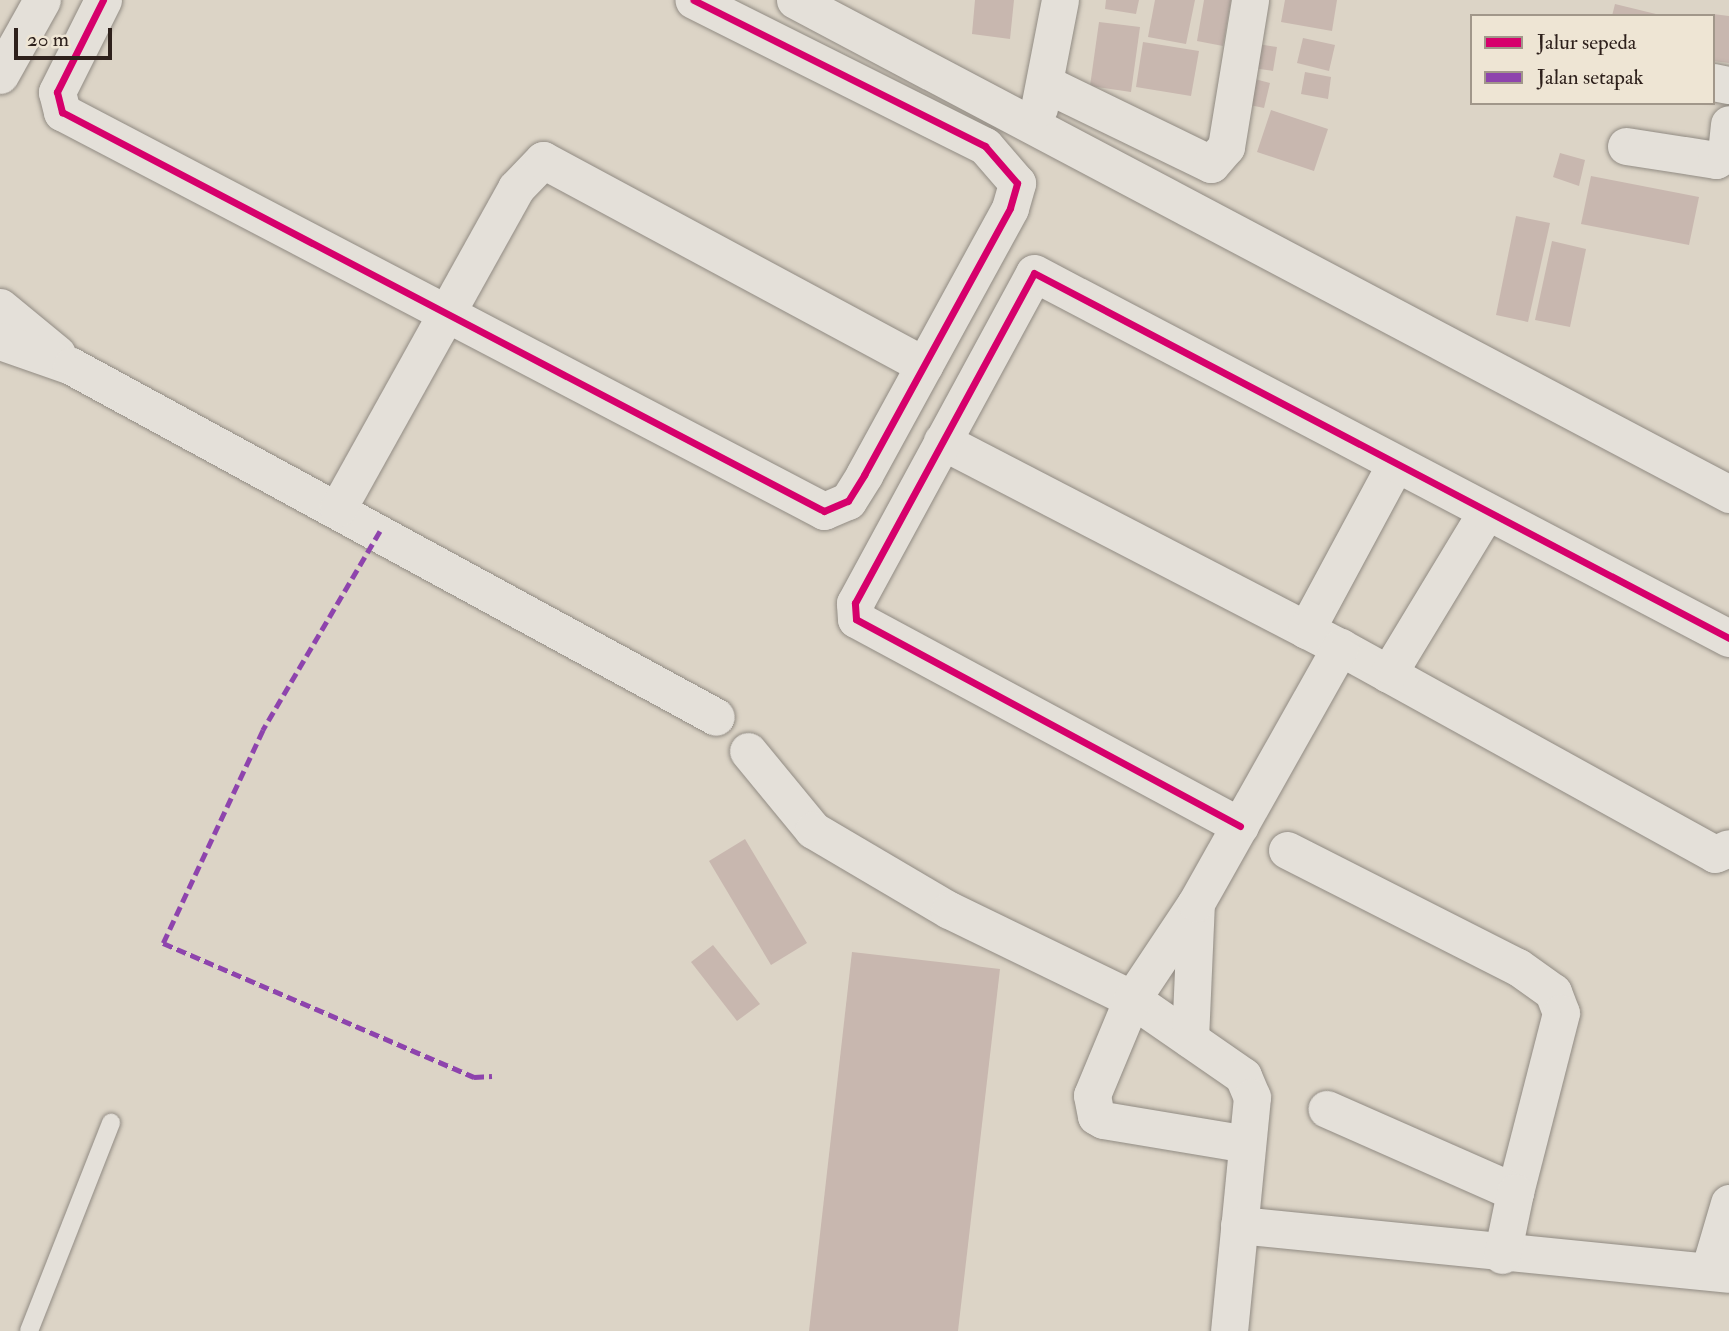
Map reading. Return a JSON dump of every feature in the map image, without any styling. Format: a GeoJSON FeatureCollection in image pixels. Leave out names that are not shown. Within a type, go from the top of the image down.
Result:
{"type":"FeatureCollection","features":[{"type":"Feature","properties":{"kind":"street"},"geometry":{"type":"LineString","coordinates":[[0,75],[42,0]]}},
{"type":"Feature","properties":{"kind":"street"},"geometry":{"type":"LineString","coordinates":[[103,0],[57,92],[62,112],[452,312],[824,511],[848,501],[1010,208],[1017,183],[1007,165],[985,146],[693,0]]}},
{"type":"Feature","properties":{"kind":"street"},"geometry":{"type":"LineString","coordinates":[[796,0],[1034,122],[1729,494]]}},
{"type":"Feature","properties":{"kind":"street"},"geometry":{"type":"LineString","coordinates":[[1034,122],[1048,85],[1060,0]]}},
{"type":"Feature","properties":{"kind":"street"},"geometry":{"type":"LineString","coordinates":[[1048,85],[1211,164],[1226,147],[1250,0]]}},
{"type":"Feature","properties":{"kind":"street"},"geometry":{"type":"LineString","coordinates":[[1626,146],[1716,160],[1726,153],[1729,124]]}},
{"type":"Feature","properties":{"kind":"street"},"geometry":{"type":"LineString","coordinates":[[338,508],[452,312],[516,188],[535,164],[552,160],[924,365]]}},
{"type":"Feature","properties":{"kind":"street"},"geometry":{"type":"LineString","coordinates":[[1240,826],[856,619],[855,603],[942,441],[1038,272],[1395,465],[1729,638]]}},
{"type":"Feature","properties":{"kind":"street"},"geometry":{"type":"LineString","coordinates":[[0,307],[71,366]]}},
{"type":"Feature","properties":{"kind":"street"},"geometry":{"type":"LineString","coordinates":[[0,341],[71,366],[338,508],[716,717]]}},
{"type":"Feature","properties":{"kind":"street"},"geometry":{"type":"LineString","coordinates":[[942,441],[1340,647],[1715,855],[1729,848]]}},
{"type":"Feature","properties":{"kind":"street"},"geometry":{"type":"LineString","coordinates":[[1306,630],[1395,465]]}},
{"type":"Feature","properties":{"kind":"street"},"geometry":{"type":"LineString","coordinates":[[1388,674],[1486,512]]}},
{"type":"Feature","properties":{"kind":"street"},"geometry":{"type":"LineString","coordinates":[[1247,1144],[1096,1116],[1093,1095],[1132,999],[1196,903],[1340,647]]}},
{"type":"Feature","properties":{"kind":"street"},"geometry":{"type":"LineString","coordinates":[[748,751],[813,830],[949,910],[1132,999],[1249,1083],[1247,1144],[1229,1331]]}},
{"type":"Feature","properties":{"kind":"street"},"geometry":{"type":"LineString","coordinates":[[1287,850],[1518,967],[1553,992],[1561,1013],[1558,1034],[1515,1192],[1502,1255]]}},
{"type":"Feature","properties":{"kind":"street"},"geometry":{"type":"LineString","coordinates":[[1190,1039],[1196,903]]}},
{"type":"Feature","properties":{"kind":"street"},"geometry":{"type":"LineString","coordinates":[[1327,1109],[1515,1192]]}},
{"type":"Feature","properties":{"kind":"street"},"geometry":{"type":"LineString","coordinates":[[1239,1225],[1502,1255],[1719,1273],[1729,1203]]}},
{"type":"Feature","properties":{"kind":"lane"},"geometry":{"type":"LineString","coordinates":[[29,1331],[111,1123]]}},
{"type":"Feature","properties":{"kind":"building"},"geometry":{"type":"Polygon","coordinates":[[[975,0],[1014,0],[1010,39],[972,34],[975,0]]]}},
{"type":"Feature","properties":{"kind":"building"},"geometry":{"type":"Polygon","coordinates":[[[1106,0],[1139,0],[1136,14],[1105,9],[1106,0]]]}},
{"type":"Feature","properties":{"kind":"building"},"geometry":{"type":"Polygon","coordinates":[[[1155,0],[1195,0],[1186,44],[1148,37],[1155,0]]]}},
{"type":"Feature","properties":{"kind":"building"},"geometry":{"type":"Polygon","coordinates":[[[1204,0],[1231,0],[1223,46],[1197,41],[1204,0]]]}},
{"type":"Feature","properties":{"kind":"building"},"geometry":{"type":"Polygon","coordinates":[[[1285,0],[1337,0],[1332,31],[1281,22],[1285,0]]]}},
{"type":"Feature","properties":{"kind":"building"},"geometry":{"type":"Polygon","coordinates":[[[1615,4],[1656,14],[1612,14],[1615,4]]]}},
{"type":"Feature","properties":{"kind":"building"},"geometry":{"type":"Polygon","coordinates":[[[1715,14],[1729,16],[1729,63],[1715,61],[1715,14]]]}},
{"type":"Feature","properties":{"kind":"building"},"geometry":{"type":"Polygon","coordinates":[[[1099,22],[1140,27],[1131,92],[1090,86],[1099,22]]]}},
{"type":"Feature","properties":{"kind":"building"},"geometry":{"type":"Polygon","coordinates":[[[1303,38],[1335,45],[1329,71],[1297,63],[1303,38]]]}},
{"type":"Feature","properties":{"kind":"building"},"geometry":{"type":"Polygon","coordinates":[[[1143,42],[1199,51],[1191,96],[1136,87],[1143,42]]]}},
{"type":"Feature","properties":{"kind":"building"},"geometry":{"type":"Polygon","coordinates":[[[1257,44],[1277,47],[1273,71],[1253,68],[1257,44]]]}},
{"type":"Feature","properties":{"kind":"building"},"geometry":{"type":"Polygon","coordinates":[[[1305,72],[1331,77],[1328,99],[1301,94],[1305,72]]]}},
{"type":"Feature","properties":{"kind":"building"},"geometry":{"type":"Polygon","coordinates":[[[1251,78],[1270,83],[1264,108],[1245,104],[1251,78]]]}},
{"type":"Feature","properties":{"kind":"building"},"geometry":{"type":"Polygon","coordinates":[[[1271,110],[1328,129],[1314,171],[1257,152],[1271,110]]]}},
{"type":"Feature","properties":{"kind":"building"},"geometry":{"type":"Polygon","coordinates":[[[1560,153],[1585,160],[1579,186],[1553,177],[1560,153]]]}},
{"type":"Feature","properties":{"kind":"building"},"geometry":{"type":"Polygon","coordinates":[[[1591,176],[1699,197],[1689,245],[1581,224],[1591,176]]]}},
{"type":"Feature","properties":{"kind":"building"},"geometry":{"type":"Polygon","coordinates":[[[1516,216],[1550,223],[1528,322],[1496,315],[1516,216]]]}},
{"type":"Feature","properties":{"kind":"building"},"geometry":{"type":"Polygon","coordinates":[[[1552,241],[1586,249],[1570,327],[1535,320],[1552,241]]]}},
{"type":"Feature","properties":{"kind":"building"},"geometry":{"type":"Polygon","coordinates":[[[745,839],[807,943],[771,965],[709,861],[745,839]]]}},
{"type":"Feature","properties":{"kind":"building"},"geometry":{"type":"Polygon","coordinates":[[[713,945],[760,1004],[737,1021],[691,962],[713,945]]]}},
{"type":"Feature","properties":{"kind":"building"},"geometry":{"type":"Polygon","coordinates":[[[852,952],[1000,969],[958,1331],[809,1331],[852,952]]]}},
{"type":"Feature","properties":{"kind":"marked path"},"geometry":{"type":"LineString","coordinates":[[380,531],[263,730],[163,943],[474,1077],[492,1076]]}},
{"type":"Feature","properties":{"kind":"cycle path"},"geometry":{"type":"LineString","coordinates":[[103,0],[57,92],[62,112],[824,511],[848,501],[864,475],[1010,208],[1017,183],[985,146],[693,0]]}},
{"type":"Feature","properties":{"kind":"cycle path"},"geometry":{"type":"LineString","coordinates":[[1240,826],[856,619],[855,603],[1034,273],[1729,638]]}}]}
